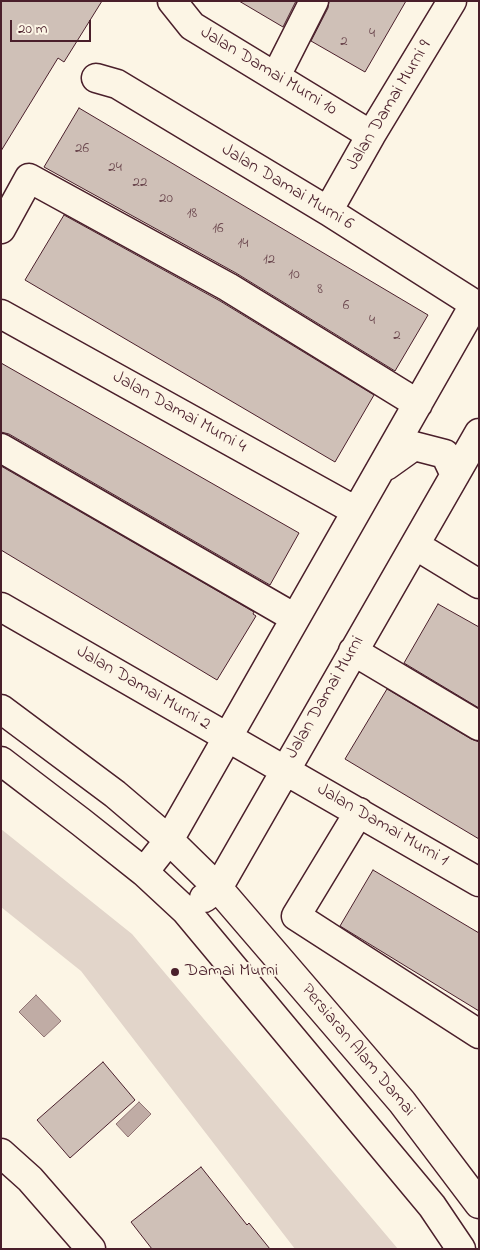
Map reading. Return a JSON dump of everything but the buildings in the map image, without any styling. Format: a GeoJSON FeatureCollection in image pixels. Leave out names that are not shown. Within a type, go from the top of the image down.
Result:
{"type":"FeatureCollection","features":[{"type":"Feature","properties":{"kind":"street","name":"Jalan Damai Murni 10"},"geometry":{"type":"LineString","coordinates":[[172,1],[192,26],[371,135]]}},
{"type":"Feature","properties":{"kind":"street"},"geometry":{"type":"LineString","coordinates":[[276,76],[314,1]]}},
{"type":"Feature","properties":{"kind":"street","name":"Jalan Damai Murni 9"},"geometry":{"type":"LineString","coordinates":[[328,211],[371,135],[452,1]]}},
{"type":"Feature","properties":{"kind":"street","name":"Jalan Damai Murni 6"},"geometry":{"type":"LineString","coordinates":[[96,78],[116,84],[328,211],[477,306]]}},
{"type":"Feature","properties":{"kind":"street"},"geometry":{"type":"LineString","coordinates":[[1,229],[29,178],[228,287],[418,404]]}},
{"type":"Feature","properties":{"kind":"street"},"geometry":{"type":"LineString","coordinates":[[144,872],[169,840],[380,469],[477,306]]}},
{"type":"Feature","properties":{"kind":"street","name":"Jalan Damai Murni 4"},"geometry":{"type":"LineString","coordinates":[[1,314],[356,511]]}},
{"type":"Feature","properties":{"kind":"street","name":"Jalan Damai Murni"},"geometry":{"type":"LineString","coordinates":[[186,910],[218,888],[479,433]]}},
{"type":"Feature","properties":{"kind":"street"},"geometry":{"type":"LineString","coordinates":[[380,469],[414,446],[445,454],[455,475]]}},
{"type":"Feature","properties":{"kind":"street"},"geometry":{"type":"LineString","coordinates":[[1,448],[295,618]]}},
{"type":"Feature","properties":{"kind":"street"},"geometry":{"type":"LineString","coordinates":[[415,545],[479,584]]}},
{"type":"Feature","properties":{"kind":"street","name":"Jalan Damai Murni 2"},"geometry":{"type":"LineString","coordinates":[[1,607],[286,769]]}},
{"type":"Feature","properties":{"kind":"street"},"geometry":{"type":"LineString","coordinates":[[354,651],[479,726]]}},
{"type":"Feature","properties":{"kind":"street","name":"Persiaran Alam Damai"},"geometry":{"type":"LineString","coordinates":[[1,709],[115,794],[169,840],[218,888],[402,1102],[479,1204]]}},
{"type":"Feature","properties":{"kind":"street"},"geometry":{"type":"LineString","coordinates":[[1,761],[144,872],[186,910],[432,1206],[460,1249]]}},
{"type":"Feature","properties":{"kind":"street","name":"Jalan Damai Murni 1"},"geometry":{"type":"LineString","coordinates":[[286,769],[479,882]]}},
{"type":"Feature","properties":{"kind":"street"},"geometry":{"type":"LineString","coordinates":[[359,812],[296,916],[479,1034]]}},
{"type":"Feature","properties":{"kind":"street"},"geometry":{"type":"LineString","coordinates":[[1,1153],[30,1179],[91,1249]]}},
{"type":"Feature","properties":{"kind":"shaded area"},"geometry":{"type":"Polygon","coordinates":[[[1,829],[132,934],[398,1249],[295,1249],[81,971],[1,907],[1,829]]]}},
{"type":"Feature","properties":{"kind":"shaded area"},"geometry":{"type":"Polygon","coordinates":[[[36,995],[61,1021],[44,1037],[19,1012],[36,995]]]}},
{"type":"Feature","properties":{"kind":"shaded area"},"geometry":{"type":"Polygon","coordinates":[[[139,1102],[151,1114],[128,1137],[116,1124],[139,1102]]]}},
{"type":"Feature","properties":{"kind":"place","name":"Damai Murni"},"geometry":{"type":"Point","coordinates":[175,972]}}]}
